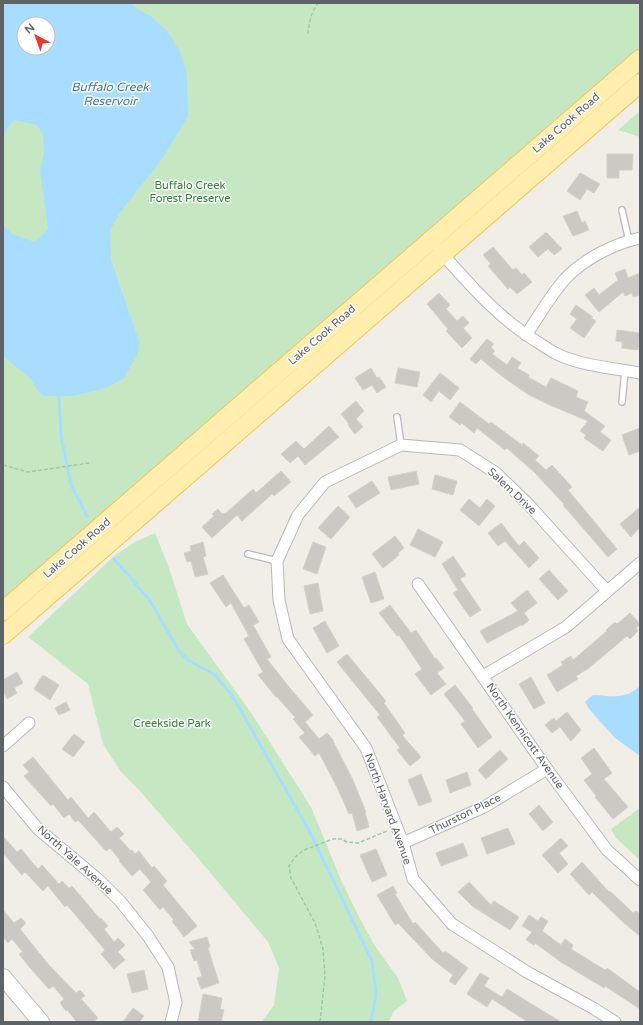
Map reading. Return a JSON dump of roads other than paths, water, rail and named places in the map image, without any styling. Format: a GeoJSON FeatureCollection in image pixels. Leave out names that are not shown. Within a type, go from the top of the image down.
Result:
{"type":"FeatureCollection","features":[{"type":"Feature","properties":{"kind":"main road","name":"Lake Cook Road"},"geometry":{"type":"LineString","coordinates":[[3,611],[640,59]]}},
{"type":"Feature","properties":{"kind":"main road","name":"Lake Cook Road"},"geometry":{"type":"LineString","coordinates":[[3,635],[640,83]]}},
{"type":"Feature","properties":{"kind":"street"},"geometry":{"type":"LineString","coordinates":[[431,240],[490,306],[505,320],[526,335],[557,354],[585,363],[640,373]]}},
{"type":"Feature","properties":{"kind":"street"},"geometry":{"type":"LineString","coordinates":[[526,335],[553,294],[566,279],[582,265],[600,253],[635,240]]}},
{"type":"Feature","properties":{"kind":"street","name":"North Harvard Avenue"},"geometry":{"type":"LineString","coordinates":[[401,445],[325,482],[298,515],[277,561],[279,600],[288,639],[366,748],[403,843],[413,880],[452,924],[527,972],[593,1008],[615,1022]]}},
{"type":"Feature","properties":{"kind":"street","name":"Salem Drive"},"geometry":{"type":"LineString","coordinates":[[401,445],[460,450],[496,473],[529,505],[607,591]]}},
{"type":"Feature","properties":{"kind":"street"},"geometry":{"type":"LineString","coordinates":[[483,676],[566,627],[640,563]]}},
{"type":"Feature","properties":{"kind":"street","name":"North Kennicott Avenue"},"geometry":{"type":"LineString","coordinates":[[418,584],[547,769],[607,850],[640,880]]}},
{"type":"Feature","properties":{"kind":"street"},"geometry":{"type":"LineString","coordinates":[[3,746],[29,723]]}},
{"type":"Feature","properties":{"kind":"street","name":"Thurston Place"},"geometry":{"type":"LineString","coordinates":[[403,843],[484,807],[547,769]]}},
{"type":"Feature","properties":{"kind":"street","name":"North Yale Avenue"},"geometry":{"type":"LineString","coordinates":[[3,787],[38,829],[100,881],[120,901],[148,936],[168,967],[176,1003],[171,1022]]}},
{"type":"Feature","properties":{"kind":"street"},"geometry":{"type":"LineString","coordinates":[[3,977],[41,1022]]}},
{"type":"Feature","properties":{"kind":"lane"},"geometry":{"type":"LineString","coordinates":[[622,210],[635,240]]}},
{"type":"Feature","properties":{"kind":"lane"},"geometry":{"type":"LineString","coordinates":[[622,402],[625,370]]}},
{"type":"Feature","properties":{"kind":"lane"},"geometry":{"type":"LineString","coordinates":[[397,417],[401,445]]}},
{"type":"Feature","properties":{"kind":"lane"},"geometry":{"type":"LineString","coordinates":[[248,554],[277,561]]}},
{"type":"Feature","properties":{"kind":"water","name":"Buffalo Creek Reservoir"},"geometry":{"type":"Polygon","coordinates":[[[3,3],[131,3],[136,8],[152,17],[168,32],[180,52],[187,75],[188,116],[162,159],[121,211],[110,230],[111,260],[139,341],[138,353],[124,378],[106,388],[73,396],[44,396],[38,391],[31,379],[3,356],[3,225],[12,234],[35,242],[48,229],[40,171],[44,152],[43,135],[37,125],[14,120],[7,128],[3,140],[3,3]]]}},
{"type":"Feature","properties":{"kind":"water"},"geometry":{"type":"Polygon","coordinates":[[[640,686],[640,756],[615,738],[589,709],[585,702],[593,695],[624,695],[640,686]]]}},
{"type":"Feature","properties":{"kind":"waterway"},"geometry":{"type":"LineString","coordinates":[[59,396],[61,436],[71,485],[87,516]]}},
{"type":"Feature","properties":{"kind":"waterway"},"geometry":{"type":"LineString","coordinates":[[114,559],[149,599],[179,651],[188,660],[215,675],[233,697],[310,832],[372,961],[376,994],[371,1022]]}},
{"type":"Feature","properties":{"kind":"park label","name":"Buffalo Creek Forest Preserve"},"geometry":{"type":"Point","coordinates":[190,191]}},
{"type":"Feature","properties":{"kind":"park label","name":"Creekside Park"},"geometry":{"type":"Point","coordinates":[172,723]}}]}
